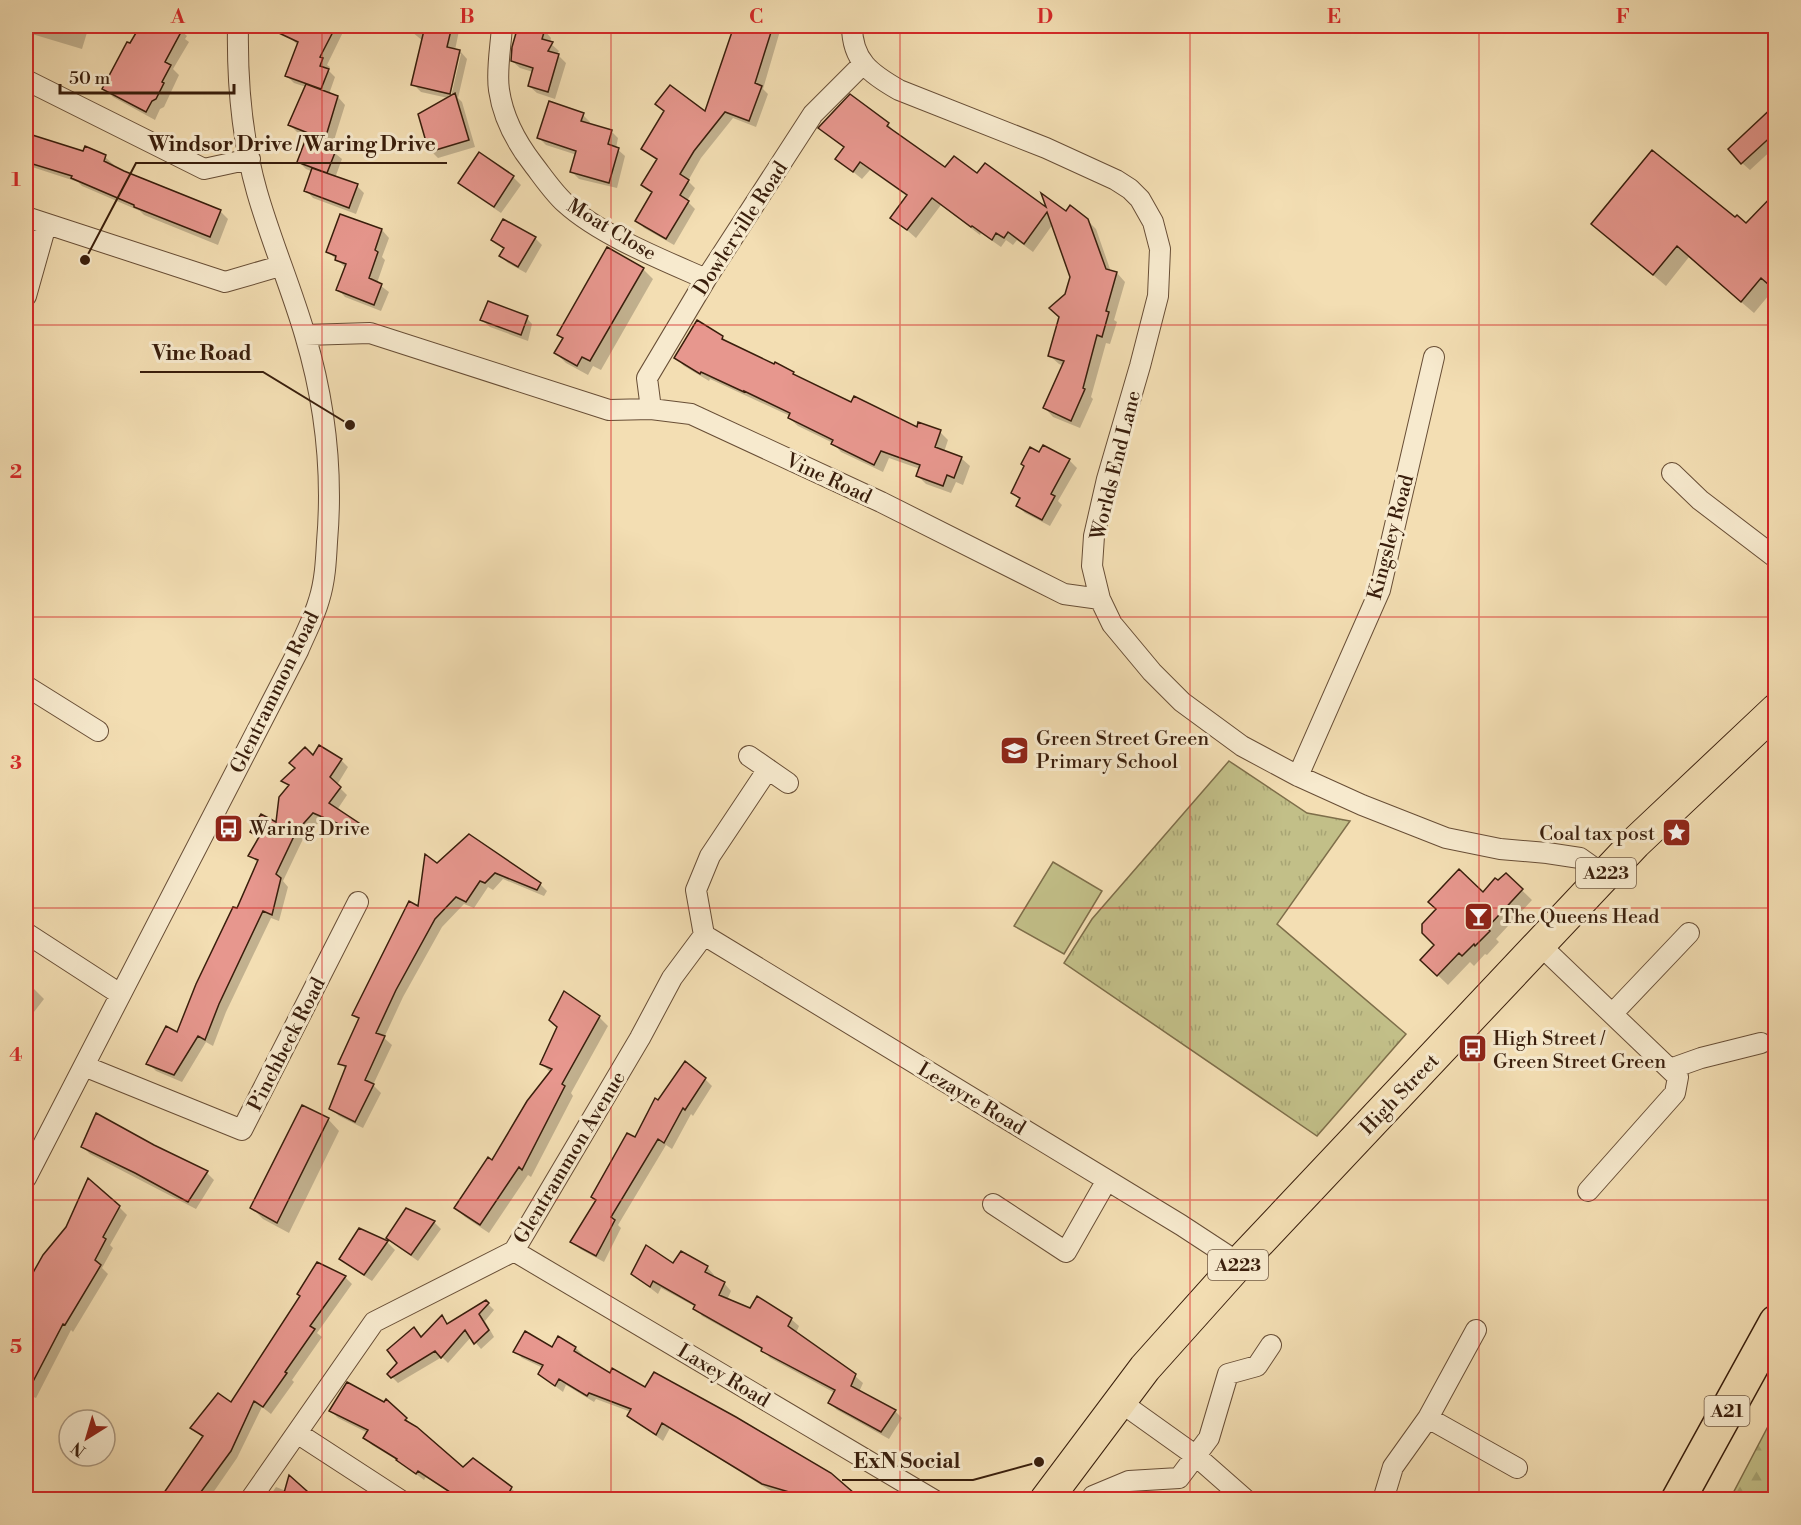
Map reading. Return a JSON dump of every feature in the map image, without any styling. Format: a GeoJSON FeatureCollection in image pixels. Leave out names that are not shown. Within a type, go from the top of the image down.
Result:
{"type":"FeatureCollection","features":[{"type":"Feature","properties":{"kind":"highway","name":"A21"},"geometry":{"type":"LineString","coordinates":[[1678,1500],[1776,1322]]}},
{"type":"Feature","properties":{"kind":"main road","name":"High Street"},"geometry":{"type":"LineString","coordinates":[[1046,1500],[1152,1360],[1239,1263],[1604,875],[1666,812],[1776,710]]}},
{"type":"Feature","properties":{"kind":"street","name":"Glentrammon Road"},"geometry":{"type":"LineString","coordinates":[[27,1171],[84,1066],[292,661],[319,599],[324,580],[330,514],[329,463],[325,426],[305,335],[280,266],[257,191],[250,159],[243,117],[238,26]]}},
{"type":"Feature","properties":{"kind":"street","name":"Moat Close"},"geometry":{"type":"LineString","coordinates":[[502,26],[498,89],[508,126],[543,178],[564,203],[585,218],[620,239],[706,279]]}},
{"type":"Feature","properties":{"kind":"street","name":"Worlds End Lane"},"geometry":{"type":"LineString","coordinates":[[852,26],[856,53],[863,64],[883,81],[899,90],[1046,148],[1116,180],[1140,199],[1153,222],[1160,249],[1158,296],[1107,479],[1094,536],[1092,566],[1100,599],[1112,624],[1152,672],[1182,702],[1242,746],[1298,776],[1400,821],[1446,838],[1500,849],[1568,855],[1580,858],[1604,875]]}},
{"type":"Feature","properties":{"kind":"street","name":"Dowlerville Road"},"geometry":{"type":"LineString","coordinates":[[651,409],[647,378],[706,279],[813,114],[863,64]]}},
{"type":"Feature","properties":{"kind":"street"},"geometry":{"type":"LineString","coordinates":[[26,80],[204,169],[250,159]]}},
{"type":"Feature","properties":{"kind":"street"},"geometry":{"type":"LineString","coordinates":[[26,217],[225,282],[280,266]]}},
{"type":"Feature","properties":{"kind":"street"},"geometry":{"type":"LineString","coordinates":[[26,296],[46,225]]}},
{"type":"Feature","properties":{"kind":"street","name":"Vine Road"},"geometry":{"type":"LineString","coordinates":[[305,335],[370,333],[609,410],[651,409],[691,414],[881,502],[1065,594],[1100,599]]}},
{"type":"Feature","properties":{"kind":"street","name":"Kingsley Road"},"geometry":{"type":"LineString","coordinates":[[1298,776],[1380,590],[1434,357]]}},
{"type":"Feature","properties":{"kind":"street"},"geometry":{"type":"LineString","coordinates":[[1671,473],[1700,500],[1776,558]]}},
{"type":"Feature","properties":{"kind":"street"},"geometry":{"type":"LineString","coordinates":[[26,686],[98,731]]}},
{"type":"Feature","properties":{"kind":"street"},"geometry":{"type":"LineString","coordinates":[[749,756],[788,783]]}},
{"type":"Feature","properties":{"kind":"street"},"geometry":{"type":"LineString","coordinates":[[704,935],[696,890],[710,856],[768,769]]}},
{"type":"Feature","properties":{"kind":"street","name":"Pinchbeck Road"},"geometry":{"type":"LineString","coordinates":[[84,1066],[242,1130],[358,902]]}},
{"type":"Feature","properties":{"kind":"street"},"geometry":{"type":"LineString","coordinates":[[26,933],[120,994]]}},
{"type":"Feature","properties":{"kind":"street"},"geometry":{"type":"LineString","coordinates":[[1613,1013],[1689,933]]}},
{"type":"Feature","properties":{"kind":"street","name":"Lezayre Road"},"geometry":{"type":"LineString","coordinates":[[704,935],[1239,1263]]}},
{"type":"Feature","properties":{"kind":"street","name":"Glentrammon Avenue"},"geometry":{"type":"LineString","coordinates":[[250,1500],[374,1322],[514,1251],[640,1038],[672,978],[704,935]]}},
{"type":"Feature","properties":{"kind":"street"},"geometry":{"type":"LineString","coordinates":[[1540,945],[1678,1077],[1675,1093],[1588,1191]]}},
{"type":"Feature","properties":{"kind":"street"},"geometry":{"type":"LineString","coordinates":[[1670,1069],[1701,1058],[1761,1043]]}},
{"type":"Feature","properties":{"kind":"street"},"geometry":{"type":"LineString","coordinates":[[993,1204],[1066,1252],[1107,1180]]}},
{"type":"Feature","properties":{"kind":"street","name":"Laxey Road"},"geometry":{"type":"LineString","coordinates":[[514,1251],[934,1500]]}},
{"type":"Feature","properties":{"kind":"street"},"geometry":{"type":"LineString","coordinates":[[1383,1500],[1393,1467],[1428,1418],[1476,1330]]}},
{"type":"Feature","properties":{"kind":"street"},"geometry":{"type":"LineString","coordinates":[[1090,1500],[1093,1496],[1129,1481],[1179,1478],[1209,1438],[1228,1374],[1257,1366],[1271,1345]]}},
{"type":"Feature","properties":{"kind":"street"},"geometry":{"type":"LineString","coordinates":[[1119,1401],[1196,1456],[1246,1500]]}},
{"type":"Feature","properties":{"kind":"street"},"geometry":{"type":"LineString","coordinates":[[1428,1418],[1517,1468]]}},
{"type":"Feature","properties":{"kind":"street"},"geometry":{"type":"LineString","coordinates":[[297,1433],[400,1500]]}},
{"type":"Feature","properties":{"kind":"green space"},"geometry":{"type":"Polygon","coordinates":[[[1229,761],[1307,813],[1350,821],[1277,924],[1406,1034],[1317,1136],[1064,963],[1092,919],[1229,761]]]}},
{"type":"Feature","properties":{"kind":"green space"},"geometry":{"type":"Polygon","coordinates":[[[1053,862],[1102,891],[1064,954],[1014,926],[1053,862]]]}},
{"type":"Feature","properties":{"kind":"green space"},"geometry":{"type":"Polygon","coordinates":[[[1775,1413],[1775,1499],[1730,1499],[1775,1413]]]}},
{"type":"Feature","properties":{"kind":"building"},"geometry":{"type":"Polygon","coordinates":[[[140,26],[168,26],[181,32],[165,62],[171,65],[162,82],[164,83],[146,112],[102,89],[127,42],[130,43],[140,26]]]}},
{"type":"Feature","properties":{"kind":"building"},"geometry":{"type":"Polygon","coordinates":[[[264,26],[336,26],[320,57],[323,58],[320,66],[329,69],[321,89],[285,76],[298,42],[264,26]]]}},
{"type":"Feature","properties":{"kind":"building"},"geometry":{"type":"Polygon","coordinates":[[[425,26],[452,26],[447,47],[460,50],[450,94],[411,85],[425,26]]]}},
{"type":"Feature","properties":{"kind":"building"},"geometry":{"type":"Polygon","coordinates":[[[518,26],[545,29],[542,39],[553,42],[548,51],[559,54],[548,92],[528,86],[533,68],[511,61],[518,26]]]}},
{"type":"Feature","properties":{"kind":"building"},"geometry":{"type":"Polygon","coordinates":[[[734,26],[773,26],[755,83],[762,86],[749,121],[725,112],[694,151],[680,174],[689,180],[680,195],[689,201],[666,239],[635,221],[652,192],[641,185],[657,159],[641,149],[664,111],[655,104],[670,85],[705,111],[734,26]]]}},
{"type":"Feature","properties":{"kind":"building"},"geometry":{"type":"Polygon","coordinates":[[[306,84],[338,96],[323,146],[336,150],[327,173],[297,162],[308,133],[288,125],[306,84]]]}},
{"type":"Feature","properties":{"kind":"building"},"geometry":{"type":"Polygon","coordinates":[[[455,93],[469,140],[429,152],[418,114],[455,93]]]}},
{"type":"Feature","properties":{"kind":"building"},"geometry":{"type":"Polygon","coordinates":[[[850,94],[889,123],[887,126],[945,167],[954,156],[977,173],[985,163],[1046,207],[1041,193],[1066,211],[1070,205],[1088,219],[1106,269],[1117,272],[1106,311],[1109,312],[1102,337],[1097,335],[1083,388],[1085,389],[1071,421],[1043,408],[1064,361],[1048,356],[1059,317],[1049,308],[1065,294],[1070,277],[1047,212],[1024,244],[1008,232],[1004,238],[996,233],[992,240],[932,198],[907,230],[890,218],[907,195],[860,162],[853,172],[835,159],[844,147],[818,128],[850,94]]]}},
{"type":"Feature","properties":{"kind":"building"},"geometry":{"type":"Polygon","coordinates":[[[549,101],[584,113],[581,121],[612,130],[608,144],[619,148],[609,183],[570,172],[576,151],[537,138],[549,101]]]}},
{"type":"Feature","properties":{"kind":"building"},"geometry":{"type":"Polygon","coordinates":[[[1776,104],[1776,132],[1741,164],[1728,149],[1776,104]]]}},
{"type":"Feature","properties":{"kind":"building"},"geometry":{"type":"Polygon","coordinates":[[[26,133],[83,151],[85,146],[106,155],[104,161],[124,171],[221,210],[210,237],[134,207],[134,205],[71,178],[72,176],[26,162],[26,133]]]}},
{"type":"Feature","properties":{"kind":"building"},"geometry":{"type":"Polygon","coordinates":[[[1652,150],[1735,217],[1737,215],[1746,223],[1776,192],[1776,291],[1761,278],[1741,302],[1677,246],[1653,275],[1591,224],[1652,150]]]}},
{"type":"Feature","properties":{"kind":"building"},"geometry":{"type":"Polygon","coordinates":[[[479,152],[514,176],[494,207],[458,183],[479,152]]]}},
{"type":"Feature","properties":{"kind":"building"},"geometry":{"type":"Polygon","coordinates":[[[312,168],[358,184],[349,208],[304,191],[312,168]]]}},
{"type":"Feature","properties":{"kind":"building"},"geometry":{"type":"Polygon","coordinates":[[[340,214],[382,229],[375,250],[378,252],[369,278],[382,284],[374,305],[336,290],[346,264],[335,260],[336,256],[326,252],[340,214]]]}},
{"type":"Feature","properties":{"kind":"building"},"geometry":{"type":"Polygon","coordinates":[[[503,219],[536,237],[518,267],[499,256],[504,248],[491,240],[503,219]]]}},
{"type":"Feature","properties":{"kind":"building"},"geometry":{"type":"Polygon","coordinates":[[[607,247],[644,268],[590,361],[582,357],[577,366],[554,353],[563,338],[557,335],[607,247]]]}},
{"type":"Feature","properties":{"kind":"building"},"geometry":{"type":"Polygon","coordinates":[[[488,301],[528,316],[521,335],[480,320],[488,301]]]}},
{"type":"Feature","properties":{"kind":"building"},"geometry":{"type":"Polygon","coordinates":[[[697,320],[723,336],[722,339],[774,364],[775,362],[794,372],[793,374],[851,402],[854,396],[917,427],[918,422],[941,430],[935,447],[962,457],[954,478],[947,475],[943,486],[916,476],[920,465],[881,451],[874,465],[831,444],[833,440],[788,418],[790,413],[701,372],[700,374],[674,358],[697,320]]]}},
{"type":"Feature","properties":{"kind":"building"},"geometry":{"type":"Polygon","coordinates":[[[1043,445],[1070,459],[1051,494],[1055,496],[1042,520],[1016,506],[1020,498],[1011,493],[1024,466],[1021,464],[1030,447],[1039,452],[1043,445]]]}},
{"type":"Feature","properties":{"kind":"building"},"geometry":{"type":"Polygon","coordinates":[[[319,745],[342,759],[330,777],[341,787],[329,803],[359,823],[355,831],[313,813],[296,832],[276,874],[281,878],[272,915],[263,911],[219,1004],[205,1040],[198,1036],[174,1075],[146,1064],[166,1026],[177,1032],[196,984],[233,907],[237,908],[258,860],[248,856],[259,837],[250,832],[261,814],[276,822],[279,797],[289,785],[281,781],[295,768],[289,763],[305,747],[313,755],[319,745]]]}},
{"type":"Feature","properties":{"kind":"building"},"geometry":{"type":"Polygon","coordinates":[[[469,834],[541,883],[537,890],[495,873],[485,883],[480,881],[466,902],[456,897],[435,919],[396,990],[376,1033],[385,1036],[365,1080],[374,1084],[355,1122],[329,1109],[346,1066],[338,1064],[359,1018],[352,1015],[409,901],[418,906],[425,854],[437,863],[469,834]]]}},
{"type":"Feature","properties":{"kind":"building"},"geometry":{"type":"Polygon","coordinates":[[[1459,869],[1483,892],[1495,878],[1498,880],[1506,873],[1523,889],[1487,928],[1490,931],[1462,956],[1459,953],[1437,976],[1420,960],[1434,945],[1422,933],[1422,924],[1436,909],[1428,902],[1459,869]]]}},
{"type":"Feature","properties":{"kind":"building"},"geometry":{"type":"Polygon","coordinates":[[[564,991],[600,1016],[562,1084],[565,1086],[522,1170],[519,1167],[480,1225],[454,1208],[488,1157],[492,1160],[527,1101],[552,1069],[540,1064],[557,1027],[549,1020],[564,991]]]}},
{"type":"Feature","properties":{"kind":"building"},"geometry":{"type":"Polygon","coordinates":[[[685,1061],[706,1078],[685,1110],[683,1108],[664,1143],[658,1139],[611,1217],[615,1220],[596,1256],[570,1242],[596,1200],[591,1197],[627,1133],[635,1137],[655,1098],[658,1100],[685,1061]]]}},
{"type":"Feature","properties":{"kind":"building"},"geometry":{"type":"Polygon","coordinates":[[[302,1105],[329,1118],[277,1223],[250,1208],[302,1105]]]}},
{"type":"Feature","properties":{"kind":"building"},"geometry":{"type":"Polygon","coordinates":[[[96,1113],[208,1171],[188,1202],[81,1147],[96,1113]]]}},
{"type":"Feature","properties":{"kind":"building"},"geometry":{"type":"Polygon","coordinates":[[[88,1178],[120,1206],[103,1237],[106,1239],[95,1260],[101,1265],[65,1325],[63,1324],[26,1395],[26,1285],[43,1255],[66,1227],[88,1178]]]}},
{"type":"Feature","properties":{"kind":"building"},"geometry":{"type":"Polygon","coordinates":[[[406,1208],[435,1221],[411,1255],[386,1238],[406,1208]]]}},
{"type":"Feature","properties":{"kind":"building"},"geometry":{"type":"Polygon","coordinates":[[[359,1228],[388,1241],[364,1275],[339,1259],[359,1228]]]}},
{"type":"Feature","properties":{"kind":"building"},"geometry":{"type":"Polygon","coordinates":[[[646,1245],[673,1263],[681,1251],[708,1266],[705,1272],[725,1282],[719,1295],[750,1308],[757,1296],[792,1318],[788,1326],[856,1374],[851,1386],[896,1410],[881,1432],[828,1403],[835,1390],[761,1351],[762,1348],[693,1309],[695,1305],[653,1281],[650,1287],[631,1274],[646,1245]]]}},
{"type":"Feature","properties":{"kind":"building"},"geometry":{"type":"Polygon","coordinates":[[[317,1262],[346,1276],[310,1326],[315,1329],[285,1372],[287,1373],[263,1407],[254,1401],[231,1451],[195,1500],[159,1500],[203,1436],[190,1428],[218,1393],[231,1402],[300,1296],[297,1294],[317,1262]]]}},
{"type":"Feature","properties":{"kind":"building"},"geometry":{"type":"Polygon","coordinates":[[[486,1300],[489,1303],[479,1314],[489,1330],[474,1344],[465,1330],[441,1358],[435,1351],[391,1378],[387,1374],[397,1363],[387,1350],[414,1327],[421,1337],[442,1315],[447,1324],[486,1300]]]}},
{"type":"Feature","properties":{"kind":"building"},"geometry":{"type":"Polygon","coordinates":[[[525,1331],[552,1347],[558,1336],[576,1347],[574,1351],[610,1373],[612,1368],[645,1387],[654,1372],[831,1473],[862,1500],[785,1500],[789,1492],[762,1484],[662,1423],[656,1435],[627,1416],[631,1409],[589,1393],[587,1396],[559,1379],[555,1386],[538,1374],[543,1365],[513,1352],[525,1331]]]}},
{"type":"Feature","properties":{"kind":"building"},"geometry":{"type":"Polygon","coordinates":[[[347,1382],[384,1402],[386,1399],[407,1418],[405,1420],[417,1427],[463,1467],[473,1458],[512,1487],[505,1500],[462,1500],[418,1471],[416,1474],[363,1438],[368,1430],[329,1411],[347,1382]]]}},
{"type":"Feature","properties":{"kind":"building"},"geometry":{"type":"Polygon","coordinates":[[[289,1475],[317,1500],[282,1500],[289,1475]]]}},
{"type":"Feature","properties":{"kind":"place","name":"Windsor Drive / Waring Drive"},"geometry":{"type":"Point","coordinates":[85,260]}},
{"type":"Feature","properties":{"kind":"place","name":"Vine Road"},"geometry":{"type":"Point","coordinates":[350,425]}},
{"type":"Feature","properties":{"kind":"place","name":"Green Street Green Primary School"},"geometry":{"type":"Point","coordinates":[1015,750]}},
{"type":"Feature","properties":{"kind":"place","name":"Waring Drive"},"geometry":{"type":"Point","coordinates":[229,828]}},
{"type":"Feature","properties":{"kind":"place","name":"Coal tax post"},"geometry":{"type":"Point","coordinates":[1676,833]}},
{"type":"Feature","properties":{"kind":"place","name":"The Queens Head"},"geometry":{"type":"Point","coordinates":[1479,916]}},
{"type":"Feature","properties":{"kind":"place","name":"High Street / Green Street Green"},"geometry":{"type":"Point","coordinates":[1472,1049]}},
{"type":"Feature","properties":{"kind":"place","name":"ExN Social"},"geometry":{"type":"Point","coordinates":[1039,1462]}}]}
